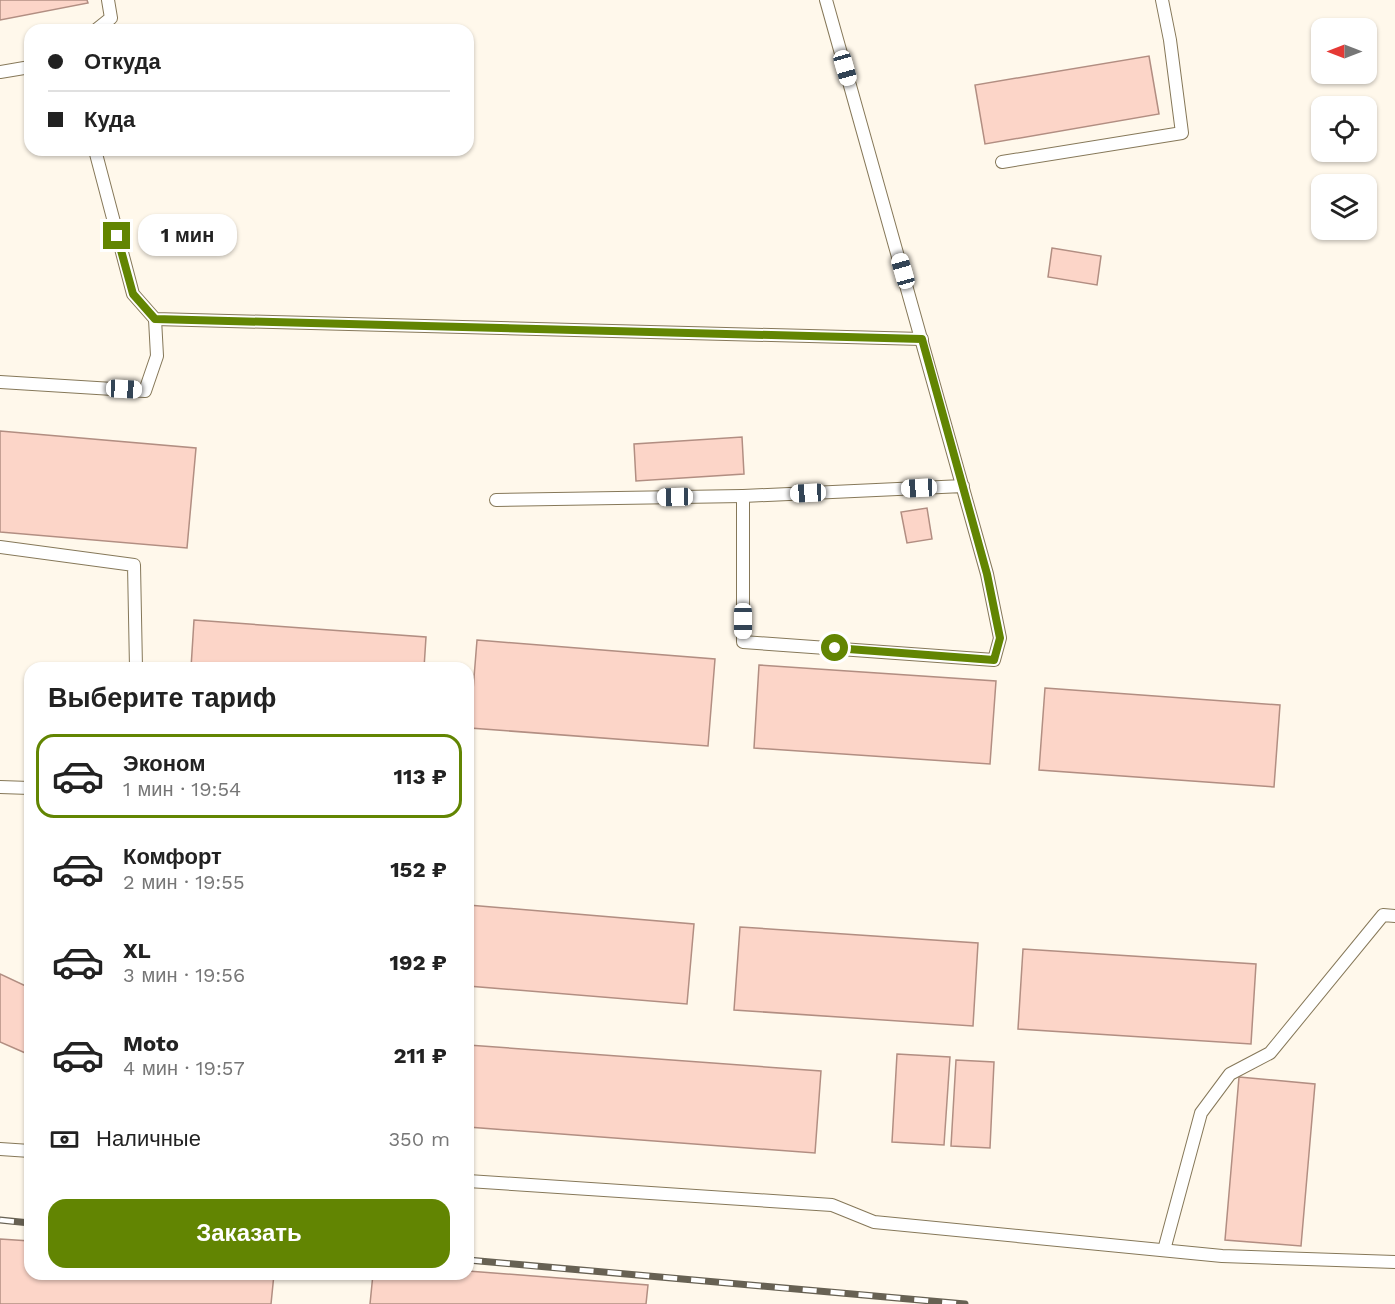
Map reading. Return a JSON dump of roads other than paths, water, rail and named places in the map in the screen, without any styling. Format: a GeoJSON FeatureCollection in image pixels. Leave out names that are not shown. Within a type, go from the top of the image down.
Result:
{"type":"FeatureCollection","features":[{"type":"Feature","properties":{"kind":"lane"},"geometry":{"type":"LineString","coordinates":[[104,24],[111,18],[108,0]]}},
{"type":"Feature","properties":{"kind":"lane"},"geometry":{"type":"LineString","coordinates":[[742,496],[743,642],[994,660],[1000,638],[987,574],[826,0]]}},
{"type":"Feature","properties":{"kind":"lane"},"geometry":{"type":"LineString","coordinates":[[1002,162],[1182,133],[1162,0]]}},
{"type":"Feature","properties":{"kind":"lane"},"geometry":{"type":"LineString","coordinates":[[0,72],[24,68]]}},
{"type":"Feature","properties":{"kind":"lane"},"geometry":{"type":"LineString","coordinates":[[0,382],[145,390],[157,356],[155,319],[133,294],[97,156]]}},
{"type":"Feature","properties":{"kind":"lane"},"geometry":{"type":"LineString","coordinates":[[155,319],[922,339]]}},
{"type":"Feature","properties":{"kind":"lane"},"geometry":{"type":"LineString","coordinates":[[496,500],[742,496],[963,486]]}},
{"type":"Feature","properties":{"kind":"lane"},"geometry":{"type":"LineString","coordinates":[[0,547],[134,565],[136,662]]}},
{"type":"Feature","properties":{"kind":"lane"},"geometry":{"type":"LineString","coordinates":[[0,787],[24,788]]}},
{"type":"Feature","properties":{"kind":"lane"},"geometry":{"type":"LineString","coordinates":[[1164,1250],[1201,1113],[1230,1074],[1270,1053],[1383,915],[1395,916]]}},
{"type":"Feature","properties":{"kind":"lane"},"geometry":{"type":"LineString","coordinates":[[0,1149],[24,1151]]}},
{"type":"Feature","properties":{"kind":"lane"},"geometry":{"type":"LineString","coordinates":[[474,1181],[832,1205],[874,1222],[1222,1256],[1395,1262]]}},
{"type":"Feature","properties":{"kind":"railway"},"geometry":{"type":"LineString","coordinates":[[0,1220],[24,1222]]}},
{"type":"Feature","properties":{"kind":"railway"},"geometry":{"type":"LineString","coordinates":[[474,1261],[965,1304]]}}]}
